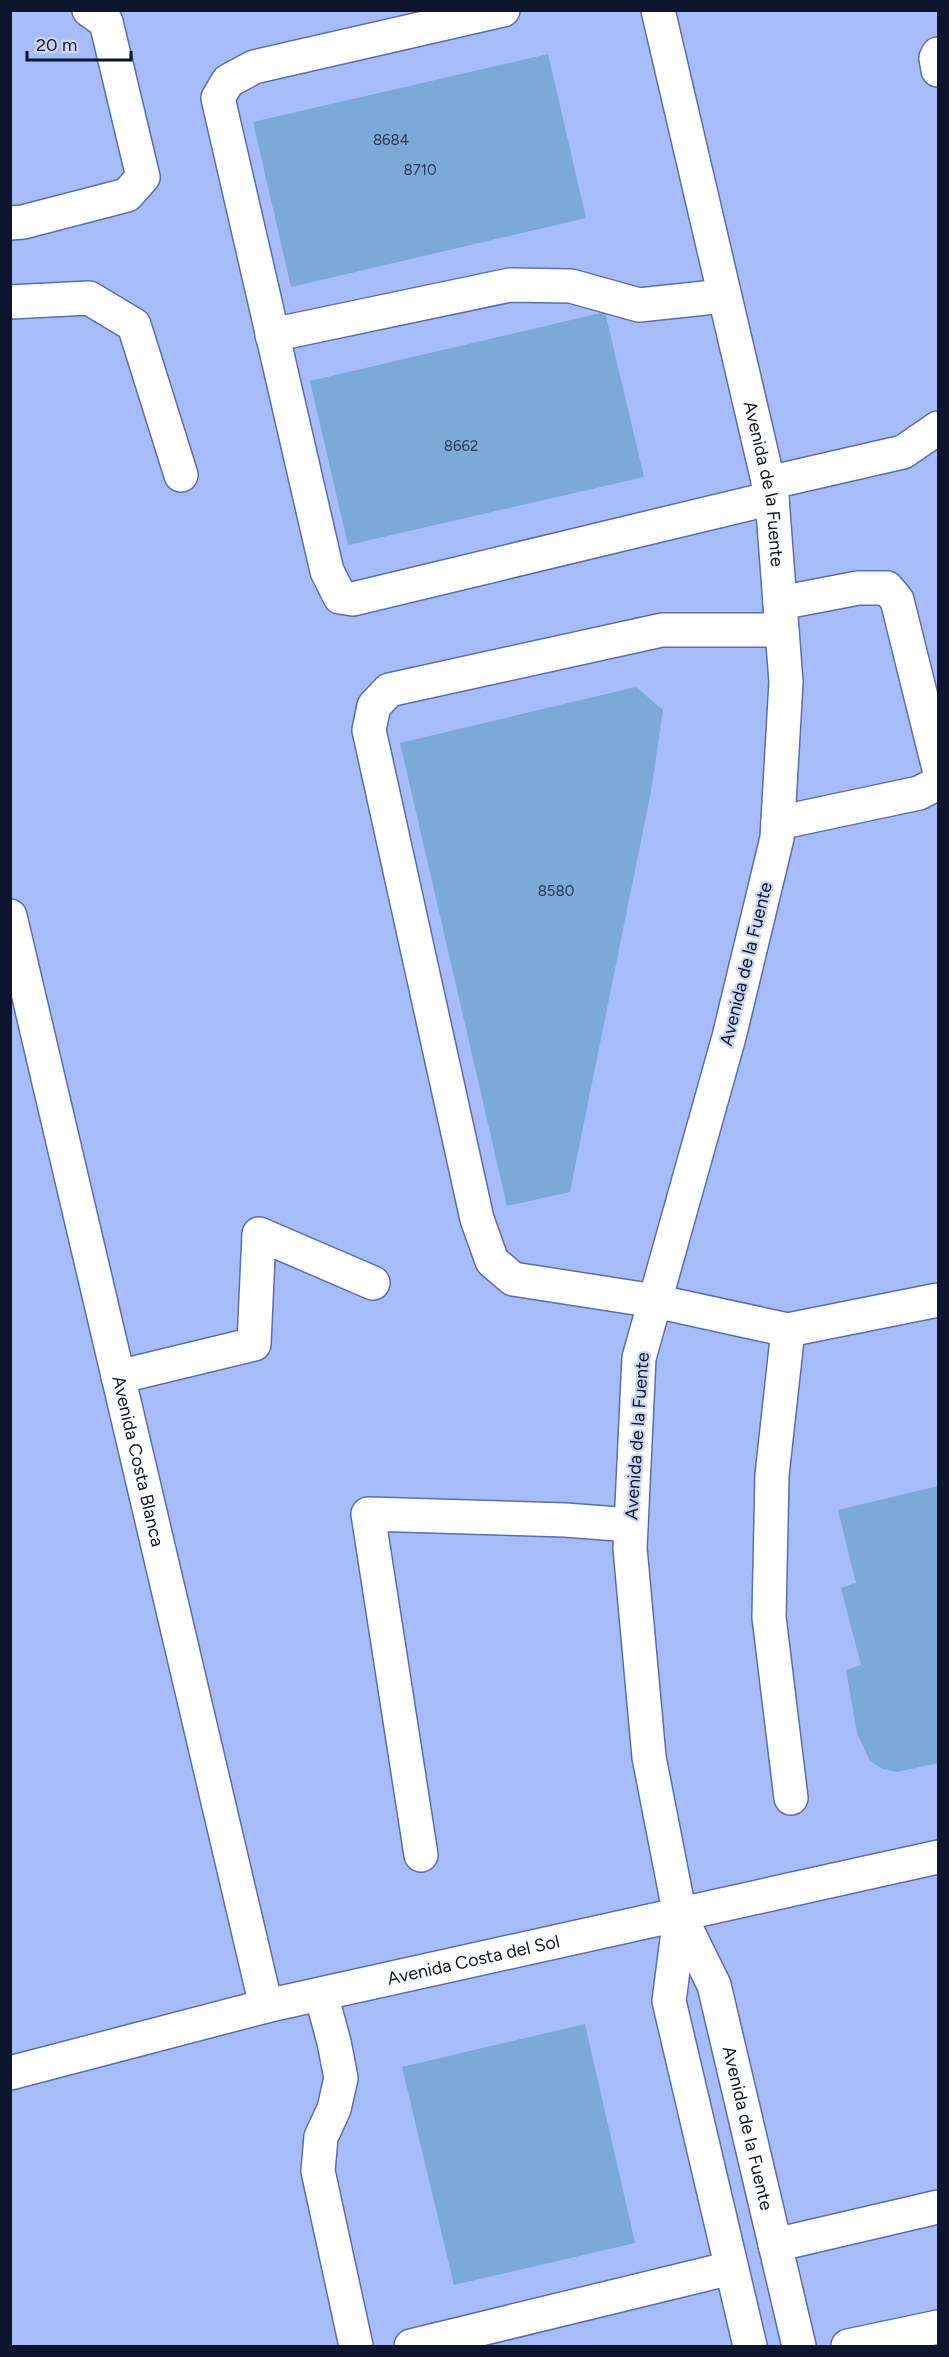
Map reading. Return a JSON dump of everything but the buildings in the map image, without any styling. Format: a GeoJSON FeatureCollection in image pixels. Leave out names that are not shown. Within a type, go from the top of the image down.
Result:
{"type":"FeatureCollection","features":[{"type":"Feature","properties":{"kind":"street"},"geometry":{"type":"LineString","coordinates":[[10,223],[22,222],[127,195],[143,177],[106,22],[89,10]]}},
{"type":"Feature","properties":{"kind":"street"},"geometry":{"type":"LineString","coordinates":[[503,10],[254,67],[228,81],[218,98],[327,571],[340,597],[353,599],[770,490],[903,452],[939,428]]}},
{"type":"Feature","properties":{"kind":"street","name":"Avenida de la Fuente"},"geometry":{"type":"LineString","coordinates":[[658,10],[770,490],[786,682],[777,838],[729,1037],[639,1358],[630,1548],[649,1757],[680,1916],[714,1985],[799,2346]]}},
{"type":"Feature","properties":{"kind":"street"},"geometry":{"type":"LineString","coordinates":[[939,54],[936,58],[939,70]]}},
{"type":"Feature","properties":{"kind":"street"},"geometry":{"type":"LineString","coordinates":[[272,335],[510,285],[571,286],[639,305],[724,296]]}},
{"type":"Feature","properties":{"kind":"street"},"geometry":{"type":"LineString","coordinates":[[10,302],[89,298],[134,325],[181,475]]}},
{"type":"Feature","properties":{"kind":"street"},"geometry":{"type":"LineString","coordinates":[[939,765],[897,600],[887,588],[858,588],[781,617],[662,630],[389,690],[374,706],[369,730],[477,1219],[492,1261],[513,1279],[656,1301],[788,1330],[939,1300]]}},
{"type":"Feature","properties":{"kind":"street"},"geometry":{"type":"LineString","coordinates":[[778,823],[920,794],[939,783]]}},
{"type":"Feature","properties":{"kind":"street","name":"Avenida Costa Blanca"},"geometry":{"type":"LineString","coordinates":[[10,916],[266,2006]]}},
{"type":"Feature","properties":{"kind":"street"},"geometry":{"type":"LineString","coordinates":[[118,1377],[254,1344],[259,1234],[373,1283]]}},
{"type":"Feature","properties":{"kind":"street"},"geometry":{"type":"LineString","coordinates":[[788,1330],[772,1475],[769,1617],[790,1798]]}},
{"type":"Feature","properties":{"kind":"street"},"geometry":{"type":"LineString","coordinates":[[421,1855],[368,1514],[566,1520],[631,1525]]}},
{"type":"Feature","properties":{"kind":"street","name":"Avenida Costa del Sol"},"geometry":{"type":"LineString","coordinates":[[10,2073],[266,2006],[939,1857]]}},
{"type":"Feature","properties":{"kind":"street","name":"Avenida de la Fuente"},"geometry":{"type":"LineString","coordinates":[[680,1916],[669,2001],[750,2346]]}},
{"type":"Feature","properties":{"kind":"street"},"geometry":{"type":"LineString","coordinates":[[321,1994],[341,2078],[334,2109],[321,2137],[318,2171],[356,2346]]}},
{"type":"Feature","properties":{"kind":"street"},"geometry":{"type":"LineString","coordinates":[[775,2245],[939,2207]]}},
{"type":"Feature","properties":{"kind":"street"},"geometry":{"type":"LineString","coordinates":[[411,2346],[731,2268]]}},
{"type":"Feature","properties":{"kind":"street"},"geometry":{"type":"LineString","coordinates":[[848,2346],[939,2326]]}},
{"type":"Feature","properties":{"kind":"shaded area"},"geometry":{"type":"Polygon","coordinates":[[[11,11],[938,11],[938,2346],[11,2346],[11,11]]]}}]}
